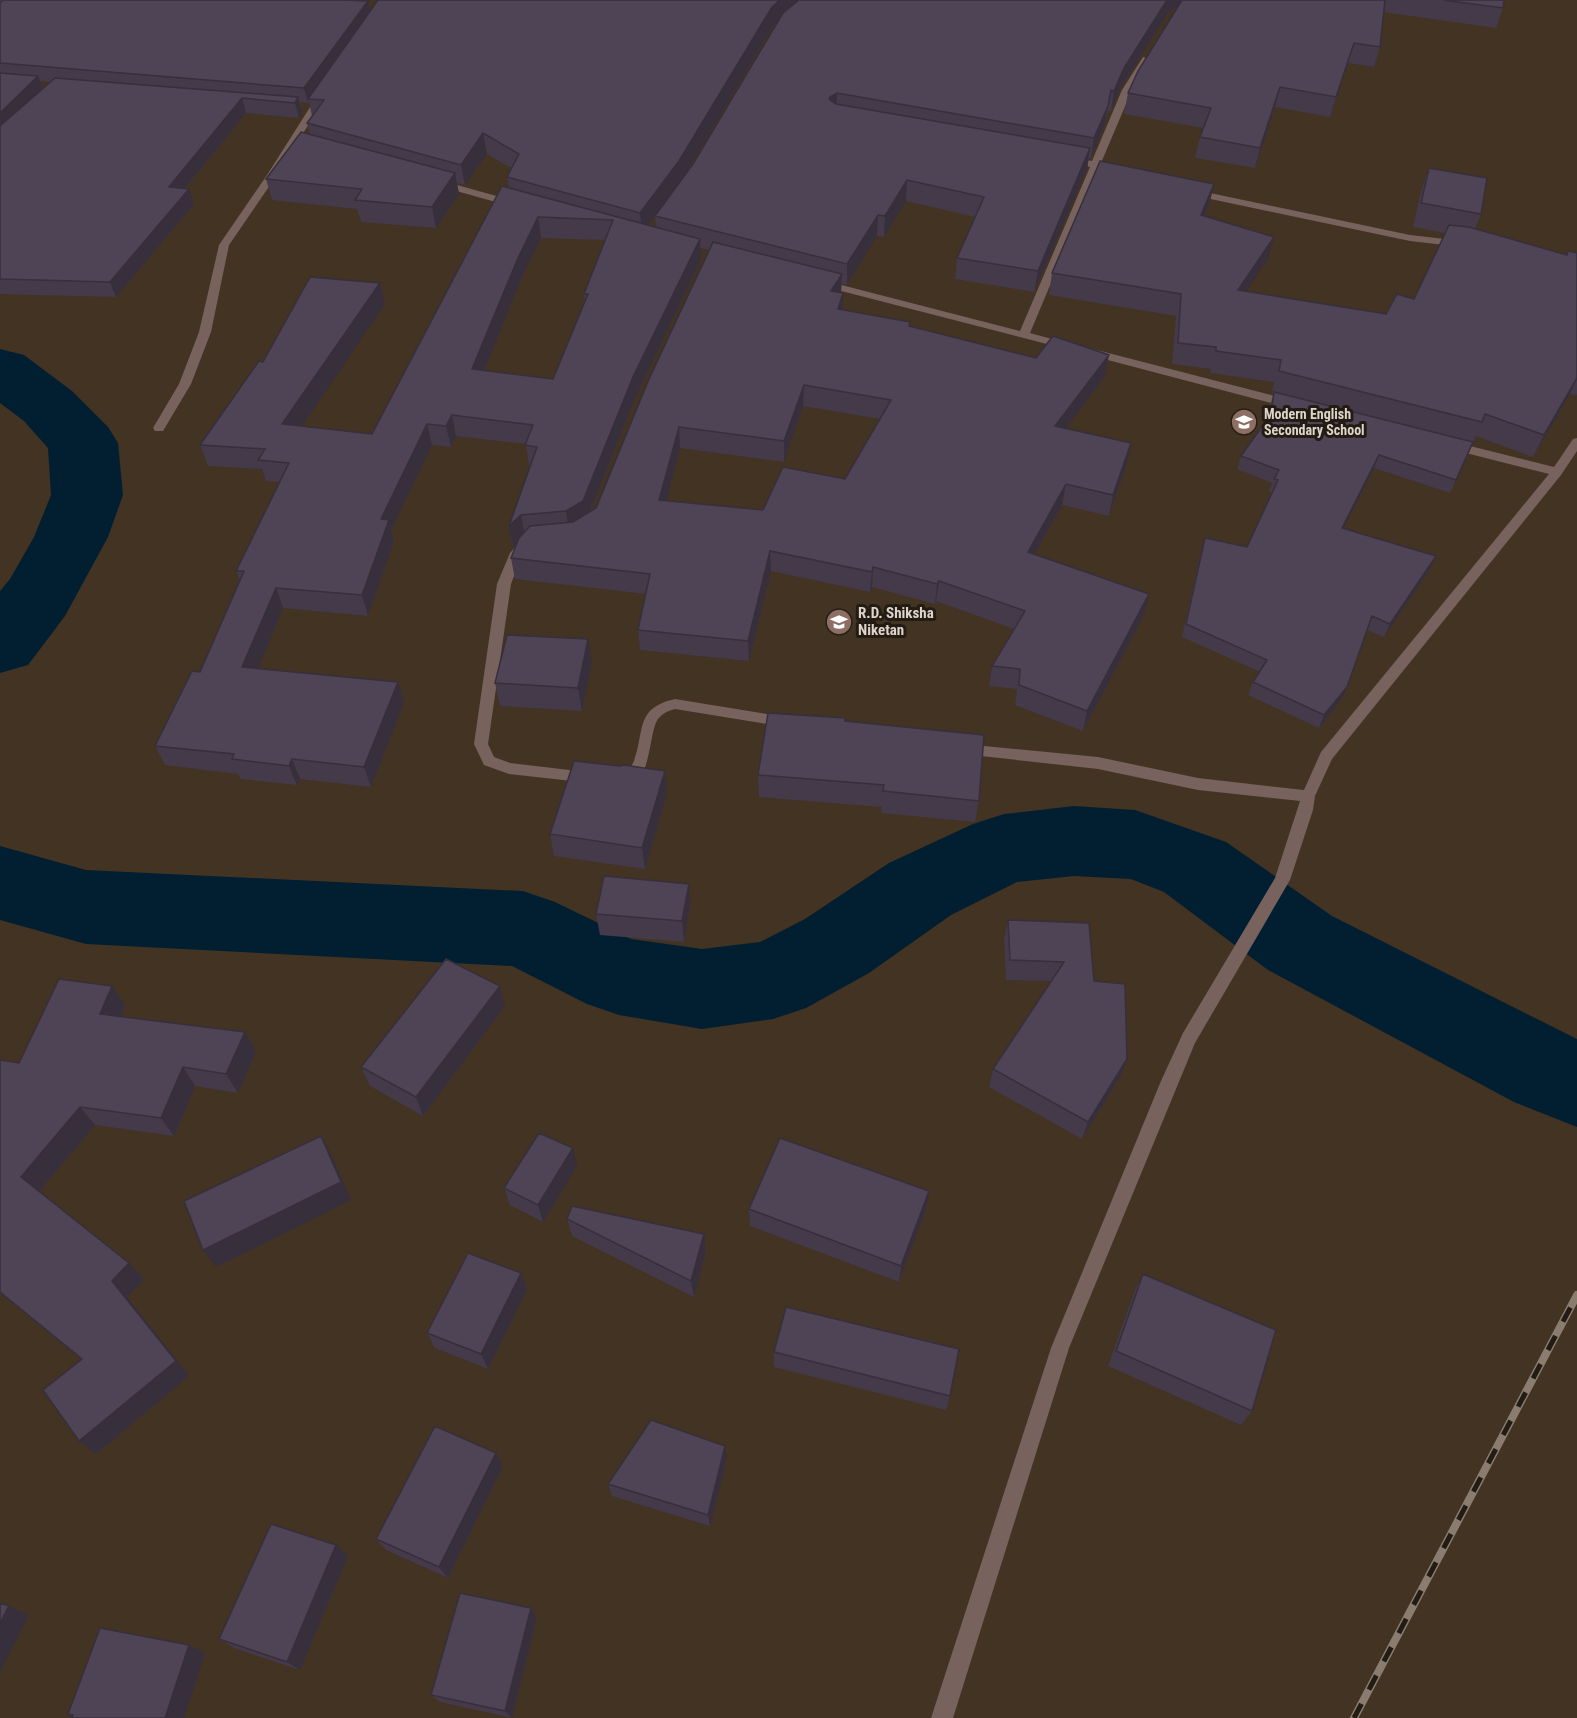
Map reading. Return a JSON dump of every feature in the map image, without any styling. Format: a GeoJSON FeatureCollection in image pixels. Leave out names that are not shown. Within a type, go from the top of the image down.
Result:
{"type":"FeatureCollection","features":[{"type":"Feature","properties":{"kind":"street"},"geometry":{"type":"LineString","coordinates":[[1024,335],[1127,90],[1151,52]]}},
{"type":"Feature","properties":{"kind":"street"},"geometry":{"type":"LineString","coordinates":[[159,428],[185,384],[205,332],[224,245],[297,145],[306,108],[332,81]]}},
{"type":"Feature","properties":{"kind":"street"},"geometry":{"type":"LineString","coordinates":[[1063,159],[1097,165],[1129,177]]}},
{"type":"Feature","properties":{"kind":"street"},"geometry":{"type":"LineString","coordinates":[[429,181],[531,209]]}},
{"type":"Feature","properties":{"kind":"street"},"geometry":{"type":"LineString","coordinates":[[1185,190],[1410,238],[1468,245]]}},
{"type":"Feature","properties":{"kind":"street"},"geometry":{"type":"LineString","coordinates":[[815,282],[1302,407]]}},
{"type":"Feature","properties":{"kind":"street"},"geometry":{"type":"LineString","coordinates":[[942,1718],[1060,1348],[1169,1081],[1189,1038],[1282,880],[1306,810],[1308,796],[1326,756],[1557,472],[1577,442]]}},
{"type":"Feature","properties":{"kind":"street"},"geometry":{"type":"LineString","coordinates":[[1441,443],[1557,472]]}},
{"type":"Feature","properties":{"kind":"street"},"geometry":{"type":"LineString","coordinates":[[541,541],[530,541],[515,556],[504,584],[481,744],[489,761],[509,768],[623,780],[634,775],[640,767],[649,721],[660,708],[675,704],[802,725]]}},
{"type":"Feature","properties":{"kind":"street"},"geometry":{"type":"LineString","coordinates":[[951,747],[1098,763],[1198,784],[1308,796]]}},
{"type":"Feature","properties":{"kind":"building"},"geometry":{"type":"Polygon","coordinates":[[[3,0],[368,1],[304,88],[0,63],[0,3],[3,0]]]}},
{"type":"Feature","properties":{"kind":"building"},"geometry":{"type":"Polygon","coordinates":[[[378,0],[780,0],[772,7],[679,161],[640,213],[507,177],[519,154],[483,133],[461,165],[307,123],[324,100],[308,99],[378,0]]]}},
{"type":"Feature","properties":{"kind":"building"},"geometry":{"type":"Polygon","coordinates":[[[799,0],[1167,0],[1124,68],[1114,91],[1111,90],[1108,106],[1094,138],[837,93],[829,99],[836,104],[1090,148],[1038,271],[957,258],[984,197],[907,180],[885,216],[878,215],[847,264],[655,216],[693,164],[783,13],[799,0]]]}},
{"type":"Feature","properties":{"kind":"building"},"geometry":{"type":"Polygon","coordinates":[[[1182,0],[1385,0],[1380,47],[1354,43],[1336,97],[1280,87],[1260,148],[1200,137],[1211,108],[1128,93],[1138,71],[1182,0]]]}},
{"type":"Feature","properties":{"kind":"building"},"geometry":{"type":"Polygon","coordinates":[[[1443,0],[1504,0],[1503,8],[1443,0]]]}},
{"type":"Feature","properties":{"kind":"building"},"geometry":{"type":"Polygon","coordinates":[[[0,73],[38,76],[0,113],[0,73]]]}},
{"type":"Feature","properties":{"kind":"building"},"geometry":{"type":"Polygon","coordinates":[[[55,78],[298,97],[295,103],[242,98],[169,187],[189,189],[110,282],[0,279],[0,126],[55,78]]]}},
{"type":"Feature","properties":{"kind":"building"},"geometry":{"type":"Polygon","coordinates":[[[301,132],[455,173],[432,207],[355,200],[362,189],[266,179],[301,132]]]}},
{"type":"Feature","properties":{"kind":"building"},"geometry":{"type":"Polygon","coordinates":[[[1100,161],[1214,184],[1201,215],[1274,237],[1238,290],[1386,314],[1397,294],[1414,299],[1449,225],[1469,227],[1567,255],[1568,251],[1577,253],[1577,378],[1544,435],[1485,414],[1482,422],[1279,371],[1281,360],[1216,351],[1216,347],[1178,343],[1181,294],[1052,273],[1100,161]]]}},
{"type":"Feature","properties":{"kind":"building"},"geometry":{"type":"Polygon","coordinates":[[[1429,168],[1487,178],[1481,214],[1421,203],[1429,168]]]}},
{"type":"Feature","properties":{"kind":"building"},"geometry":{"type":"Polygon","coordinates":[[[502,186],[700,239],[633,377],[583,501],[566,511],[521,515],[509,526],[537,447],[525,445],[533,425],[452,415],[446,426],[427,424],[381,519],[389,520],[362,595],[276,588],[242,667],[398,682],[364,767],[292,759],[289,766],[232,759],[234,754],[155,746],[192,671],[200,672],[244,571],[236,571],[289,463],[258,460],[265,449],[200,445],[259,361],[263,362],[310,277],[380,283],[282,424],[372,434],[502,186]],[[538,217],[518,258],[472,369],[553,379],[588,294],[584,294],[613,220],[538,217]]]}},
{"type":"Feature","properties":{"kind":"building"},"geometry":{"type":"Polygon","coordinates":[[[713,242],[842,274],[831,291],[843,293],[838,309],[910,322],[909,326],[1036,358],[1053,336],[1109,355],[1055,426],[1131,443],[1113,495],[1066,484],[1028,552],[1149,594],[1087,711],[1019,685],[1020,669],[992,666],[1025,611],[939,581],[937,584],[873,567],[872,572],[770,551],[748,641],[638,630],[650,574],[511,558],[519,538],[530,526],[573,522],[596,508],[649,379],[713,242]],[[804,385],[784,441],[679,427],[659,500],[763,510],[783,467],[845,479],[891,400],[804,385]]]}},
{"type":"Feature","properties":{"kind":"building"},"geometry":{"type":"Polygon","coordinates":[[[1274,392],[1473,442],[1456,480],[1379,455],[1342,528],[1436,556],[1390,624],[1372,616],[1347,687],[1324,715],[1253,682],[1267,660],[1186,624],[1205,538],[1247,547],[1278,480],[1274,479],[1279,470],[1241,456],[1271,414],[1274,392]]]}},
{"type":"Feature","properties":{"kind":"building"},"geometry":{"type":"Polygon","coordinates":[[[507,635],[588,639],[578,688],[495,683],[507,635]]]}},
{"type":"Feature","properties":{"kind":"building"},"geometry":{"type":"Polygon","coordinates":[[[768,713],[845,718],[845,721],[984,735],[979,801],[883,791],[884,785],[758,775],[768,713]]]}},
{"type":"Feature","properties":{"kind":"building"},"geometry":{"type":"Polygon","coordinates":[[[574,761],[665,771],[642,848],[550,834],[574,761]]]}},
{"type":"Feature","properties":{"kind":"building"},"geometry":{"type":"Polygon","coordinates":[[[604,876],[689,884],[682,921],[596,914],[604,876]]]}},
{"type":"Feature","properties":{"kind":"building"},"geometry":{"type":"Polygon","coordinates":[[[1008,920],[1089,923],[1094,981],[1125,984],[1127,1059],[1088,1122],[993,1069],[1064,962],[1010,960],[1008,920]]]}},
{"type":"Feature","properties":{"kind":"building"},"geometry":{"type":"Polygon","coordinates":[[[446,959],[500,986],[416,1097],[361,1067],[446,959]]]}},
{"type":"Feature","properties":{"kind":"building"},"geometry":{"type":"Polygon","coordinates":[[[59,979],[112,986],[100,1014],[245,1032],[226,1074],[183,1067],[161,1118],[80,1107],[21,1177],[129,1263],[112,1281],[176,1361],[79,1441],[43,1390],[82,1359],[0,1292],[0,1060],[19,1063],[59,979]]]}},
{"type":"Feature","properties":{"kind":"building"},"geometry":{"type":"Polygon","coordinates":[[[539,1133],[573,1148],[538,1205],[504,1188],[539,1133]]]}},
{"type":"Feature","properties":{"kind":"building"},"geometry":{"type":"Polygon","coordinates":[[[321,1136],[341,1182],[203,1250],[184,1201],[321,1136]]]}},
{"type":"Feature","properties":{"kind":"building"},"geometry":{"type":"Polygon","coordinates":[[[780,1138],[929,1191],[901,1266],[749,1209],[780,1138]]]}},
{"type":"Feature","properties":{"kind":"building"},"geometry":{"type":"Polygon","coordinates":[[[572,1206],[704,1234],[691,1281],[567,1219],[572,1206]]]}},
{"type":"Feature","properties":{"kind":"building"},"geometry":{"type":"Polygon","coordinates":[[[468,1253],[521,1273],[481,1354],[427,1333],[468,1253]]]}},
{"type":"Feature","properties":{"kind":"building"},"geometry":{"type":"Polygon","coordinates":[[[1143,1274],[1276,1330],[1252,1411],[1116,1351],[1143,1274]]]}},
{"type":"Feature","properties":{"kind":"building"},"geometry":{"type":"Polygon","coordinates":[[[786,1307],[959,1349],[950,1396],[774,1352],[786,1307]]]}},
{"type":"Feature","properties":{"kind":"building"},"geometry":{"type":"Polygon","coordinates":[[[651,1420],[725,1446],[708,1515],[608,1484],[651,1420]]]}},
{"type":"Feature","properties":{"kind":"building"},"geometry":{"type":"Polygon","coordinates":[[[435,1426],[496,1453],[439,1567],[376,1539],[435,1426]]]}},
{"type":"Feature","properties":{"kind":"building"},"geometry":{"type":"Polygon","coordinates":[[[271,1524],[336,1545],[287,1662],[219,1639],[271,1524]]]}},
{"type":"Feature","properties":{"kind":"building"},"geometry":{"type":"Polygon","coordinates":[[[460,1593],[531,1608],[505,1711],[431,1695],[460,1593]]]}},
{"type":"Feature","properties":{"kind":"building"},"geometry":{"type":"Polygon","coordinates":[[[0,1603],[9,1606],[0,1623],[0,1603]]]}},
{"type":"Feature","properties":{"kind":"building"},"geometry":{"type":"Polygon","coordinates":[[[100,1628],[189,1645],[165,1718],[72,1718],[73,1715],[68,1714],[100,1628]]]}},
{"type":"Feature","properties":{"kind":"waterway"},"geometry":{"type":"LineString","coordinates":[[0,370],[48,406],[83,443],[87,495],[71,537],[38,597],[0,645]]}},
{"type":"Feature","properties":{"kind":"waterway"},"geometry":{"type":"LineString","coordinates":[[0,882],[10,887],[86,907],[523,929],[619,976],[702,989],[773,980],[837,946],[920,889],[1004,849],[1074,841],[1135,845],[1195,867],[1300,943],[1548,1072],[1577,1084]]}},
{"type":"Feature","properties":{"kind":"railway"},"geometry":{"type":"LineString","coordinates":[[1354,1718],[1577,1295]]}},
{"type":"Feature","properties":{"kind":"place","name":"Modern English Secondary School"},"geometry":{"type":"Point","coordinates":[1244,422]}},
{"type":"Feature","properties":{"kind":"place","name":"R.D. Shiksha Niketan"},"geometry":{"type":"Point","coordinates":[839,622]}}]}
